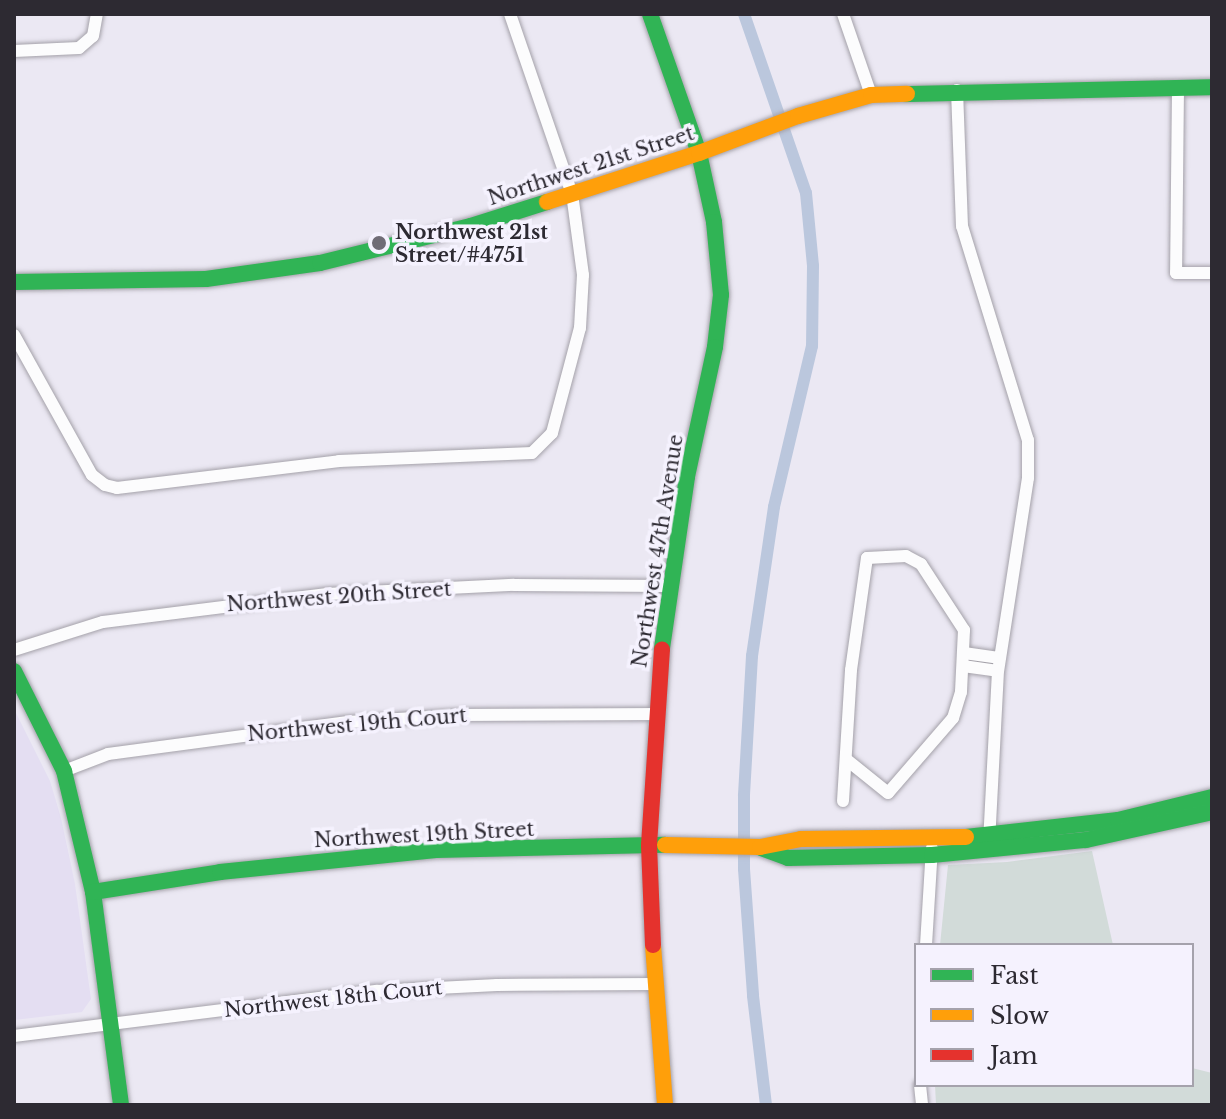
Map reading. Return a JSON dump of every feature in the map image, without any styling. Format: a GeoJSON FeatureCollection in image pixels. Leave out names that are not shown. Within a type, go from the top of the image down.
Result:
{"type":"FeatureCollection","features":[{"type":"Feature","properties":{"kind":"street"},"geometry":{"type":"LineString","coordinates":[[14,51],[69,50],[87,44],[97,26],[97,14]]}},
{"type":"Feature","properties":{"kind":"street"},"geometry":{"type":"LineString","coordinates":[[14,335],[92,475],[105,485],[117,488],[339,461],[532,453],[552,433],[580,328],[583,275],[572,194],[510,14]]}},
{"type":"Feature","properties":{"kind":"street","name":"Northwest 47th Avenue"},"geometry":{"type":"LineString","coordinates":[[650,14],[699,153],[714,222],[721,295],[715,347],[687,477],[669,586],[655,714],[649,845],[654,984],[665,1105]]}},
{"type":"Feature","properties":{"kind":"street"},"geometry":{"type":"LineString","coordinates":[[843,14],[871,95]]}},
{"type":"Feature","properties":{"kind":"street","name":"Northwest 21st Street"},"geometry":{"type":"LineString","coordinates":[[14,282],[206,279],[320,263],[471,226],[699,153],[798,116],[871,95],[957,90],[1212,87]]}},
{"type":"Feature","properties":{"kind":"street"},"geometry":{"type":"LineString","coordinates":[[1178,88],[1176,273],[1212,273]]}},
{"type":"Feature","properties":{"kind":"street"},"geometry":{"type":"LineString","coordinates":[[957,90],[962,226],[1028,440],[1028,478],[999,664],[989,842]]}},
{"type":"Feature","properties":{"kind":"street"},"geometry":{"type":"LineString","coordinates":[[843,801],[851,670],[867,558],[906,556],[921,564],[964,630],[961,692],[953,718],[888,793],[847,760]]}},
{"type":"Feature","properties":{"kind":"street","name":"Northwest 20th Street"},"geometry":{"type":"LineString","coordinates":[[14,650],[103,622],[327,594],[514,585],[669,586]]}},
{"type":"Feature","properties":{"kind":"street"},"geometry":{"type":"LineString","coordinates":[[964,659],[999,664]]}},
{"type":"Feature","properties":{"kind":"street"},"geometry":{"type":"LineString","coordinates":[[14,671],[64,771],[93,892],[121,1105]]}},
{"type":"Feature","properties":{"kind":"street","name":"Northwest 19th Court"},"geometry":{"type":"LineString","coordinates":[[64,771],[108,754],[348,722],[464,715],[655,714]]}},
{"type":"Feature","properties":{"kind":"street","name":"Northwest 19th Street"},"geometry":{"type":"LineString","coordinates":[[1119,827],[1212,797]]}},
{"type":"Feature","properties":{"kind":"street","name":"Northwest 19th Street"},"geometry":{"type":"LineString","coordinates":[[93,892],[220,872],[436,850],[649,845],[760,847],[801,839],[932,847],[1119,827],[1212,812]]}},
{"type":"Feature","properties":{"kind":"street"},"geometry":{"type":"LineString","coordinates":[[926,943],[932,847]]}},
{"type":"Feature","properties":{"kind":"street","name":"Northwest 18th Court"},"geometry":{"type":"LineString","coordinates":[[14,1036],[377,991],[497,985],[654,984]]}},
{"type":"Feature","properties":{"kind":"shaded area"},"geometry":{"type":"Polygon","coordinates":[[[14,709],[50,781],[61,818],[75,884],[91,999],[82,1012],[14,1020],[14,709]]]}},
{"type":"Feature","properties":{"kind":"shaded area"},"geometry":{"type":"Polygon","coordinates":[[[1092,851],[1113,943],[940,943],[948,865],[1007,862],[1092,851]]]}},
{"type":"Feature","properties":{"kind":"shaded area"},"geometry":{"type":"Polygon","coordinates":[[[1194,1068],[1212,1073],[1212,1105],[936,1105],[935,1087],[1194,1087],[1194,1068]]]}},
{"type":"Feature","properties":{"kind":"waterway"},"geometry":{"type":"LineString","coordinates":[[744,14],[806,193],[813,266],[812,346],[774,507],[752,656],[744,796],[744,869],[753,996],[766,1105]]}},
{"type":"Feature","properties":{"kind":"traffic: fast"},"geometry":{"type":"LineString","coordinates":[[650,14],[699,153],[714,222],[721,295],[715,347],[687,477],[662,649]]}},
{"type":"Feature","properties":{"kind":"traffic: fast"},"geometry":{"type":"LineString","coordinates":[[907,94],[1212,87]]}},
{"type":"Feature","properties":{"kind":"traffic: fast"},"geometry":{"type":"LineString","coordinates":[[14,282],[206,279],[320,263],[471,226],[547,202]]}},
{"type":"Feature","properties":{"kind":"traffic: fast"},"geometry":{"type":"LineString","coordinates":[[14,671],[64,771],[93,892],[121,1105]]}},
{"type":"Feature","properties":{"kind":"traffic: fast"},"geometry":{"type":"LineString","coordinates":[[966,837],[1118,820],[1212,797]]}},
{"type":"Feature","properties":{"kind":"traffic: fast"},"geometry":{"type":"LineString","coordinates":[[761,848],[788,858],[932,855],[1086,840],[1212,812]]}},
{"type":"Feature","properties":{"kind":"traffic: fast"},"geometry":{"type":"LineString","coordinates":[[93,892],[220,872],[436,850],[665,845]]}},
{"type":"Feature","properties":{"kind":"traffic: slow"},"geometry":{"type":"LineString","coordinates":[[547,202],[699,153],[798,116],[871,95],[907,94]]}},
{"type":"Feature","properties":{"kind":"traffic: slow"},"geometry":{"type":"LineString","coordinates":[[665,845],[760,847],[801,839],[966,837]]}},
{"type":"Feature","properties":{"kind":"traffic: slow"},"geometry":{"type":"LineString","coordinates":[[653,945],[665,1105]]}},
{"type":"Feature","properties":{"kind":"traffic: jam"},"geometry":{"type":"LineString","coordinates":[[653,945],[649,845],[662,649]]}},
{"type":"Feature","properties":{"kind":"place","name":"Northwest 21st Street/#4751"},"geometry":{"type":"Point","coordinates":[379,243]}}]}
